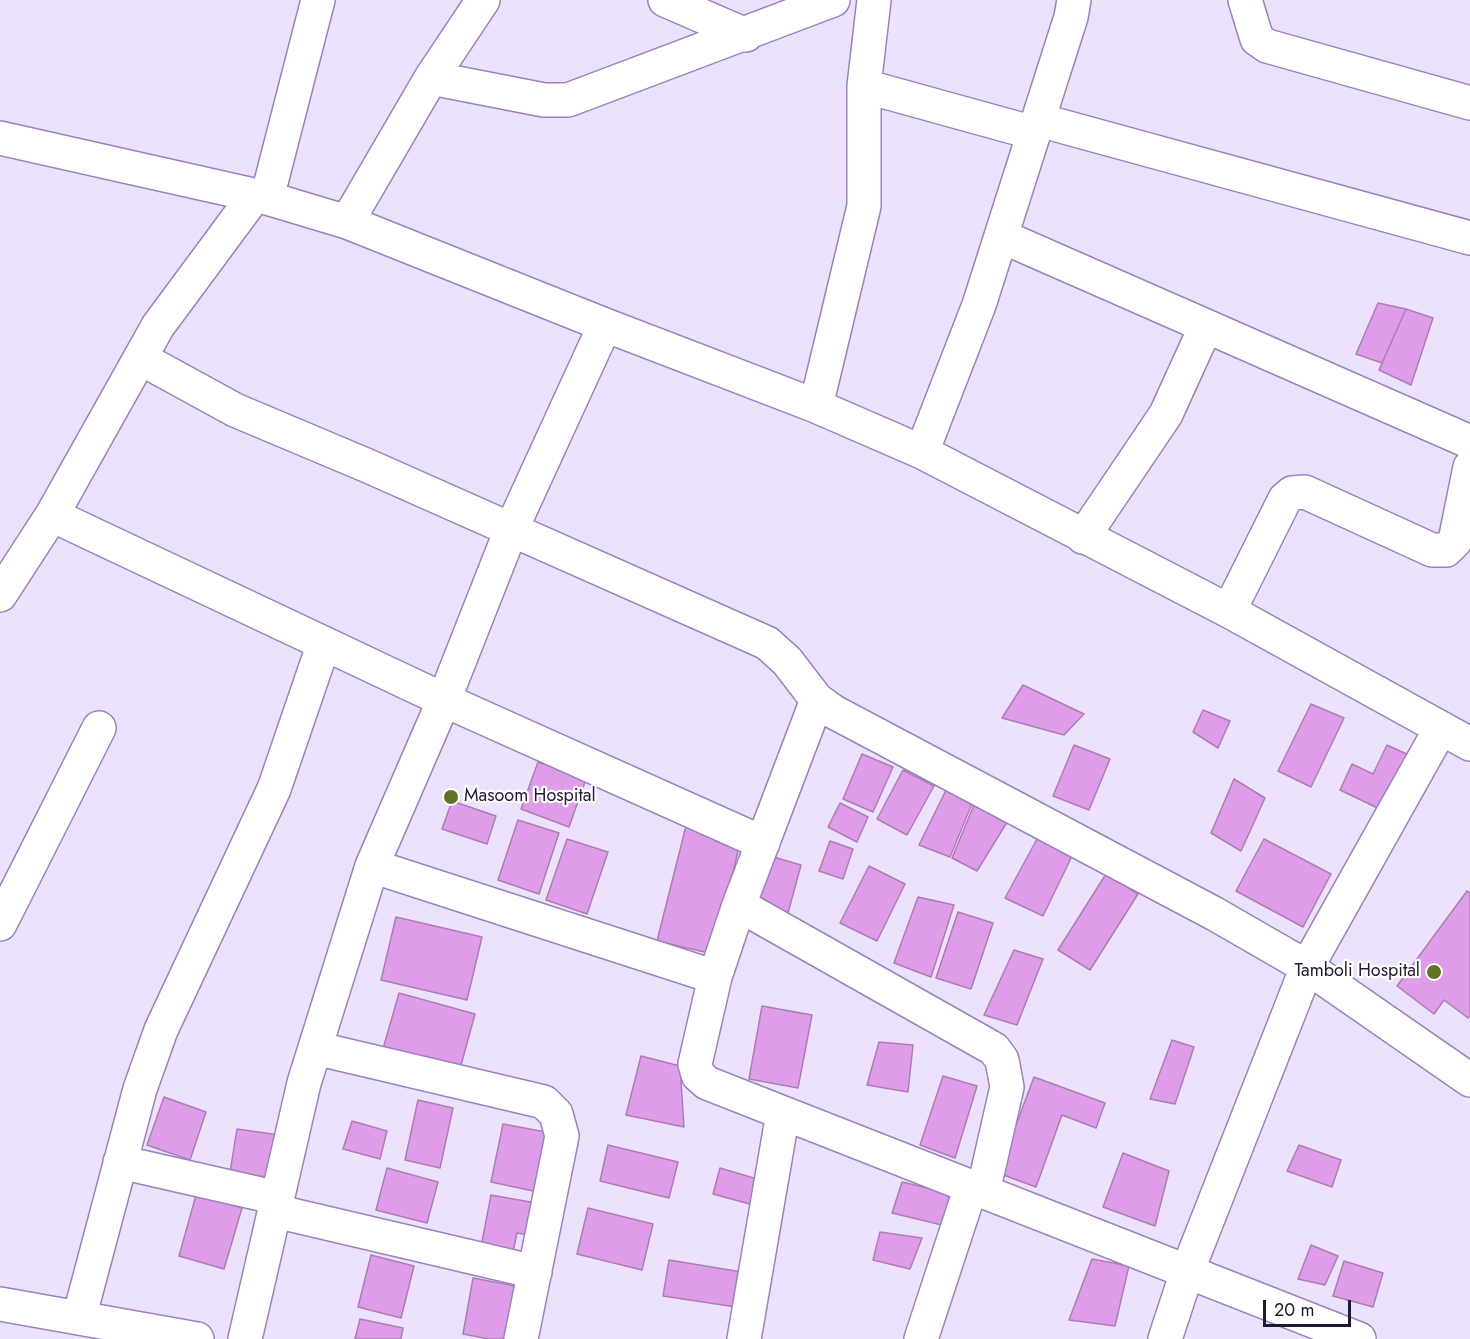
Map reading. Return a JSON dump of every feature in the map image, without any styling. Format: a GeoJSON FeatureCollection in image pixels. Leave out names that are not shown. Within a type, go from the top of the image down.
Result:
{"type":"FeatureCollection","features":[{"type":"Feature","properties":{"kind":"street"},"geometry":{"type":"LineString","coordinates":[[0,595],[52,515],[158,326],[261,197],[318,0]]}},
{"type":"Feature","properties":{"kind":"street"},"geometry":{"type":"LineString","coordinates":[[347,222],[431,78],[483,0]]}},
{"type":"Feature","properties":{"kind":"street"},"geometry":{"type":"LineString","coordinates":[[665,0],[746,34]]}},
{"type":"Feature","properties":{"kind":"street"},"geometry":{"type":"LineString","coordinates":[[431,78],[544,100],[568,100],[833,0]]}},
{"type":"Feature","properties":{"kind":"street"},"geometry":{"type":"LineString","coordinates":[[816,406],[864,206],[864,86],[874,0]]}},
{"type":"Feature","properties":{"kind":"street"},"geometry":{"type":"LineString","coordinates":[[922,452],[979,306],[1071,17],[1074,0]]}},
{"type":"Feature","properties":{"kind":"street"},"geometry":{"type":"LineString","coordinates":[[1245,0],[1257,39],[1266,46],[1470,103]]}},
{"type":"Feature","properties":{"kind":"street"},"geometry":{"type":"LineString","coordinates":[[864,86],[1036,127],[1470,238]]}},
{"type":"Feature","properties":{"kind":"street"},"geometry":{"type":"LineString","coordinates":[[0,138],[261,197],[347,222],[816,406],[922,452],[1229,611],[1470,744]]}},
{"type":"Feature","properties":{"kind":"street"},"geometry":{"type":"LineString","coordinates":[[1001,236],[1470,442]]}},
{"type":"Feature","properties":{"kind":"street"},"geometry":{"type":"LineString","coordinates":[[244,1339],[315,1048],[372,866],[444,700],[511,530],[605,325]]}},
{"type":"Feature","properties":{"kind":"street"},"geometry":{"type":"LineString","coordinates":[[1083,537],[1166,414],[1206,326]]}},
{"type":"Feature","properties":{"kind":"street"},"geometry":{"type":"LineString","coordinates":[[140,358],[236,410],[766,643],[787,661],[817,700],[834,712],[1204,908],[1307,967],[1470,1080]]}},
{"type":"Feature","properties":{"kind":"street"},"geometry":{"type":"LineString","coordinates":[[1229,611],[1285,499],[1292,493],[1305,492],[1432,550],[1446,550],[1455,541],[1470,468]]}},
{"type":"Feature","properties":{"kind":"street"},"geometry":{"type":"LineString","coordinates":[[52,515],[444,700],[763,843]]}},
{"type":"Feature","properties":{"kind":"street"},"geometry":{"type":"LineString","coordinates":[[79,1318],[140,1089],[161,1030],[274,789],[324,643]]}},
{"type":"Feature","properties":{"kind":"street"},"geometry":{"type":"LineString","coordinates":[[817,700],[739,905],[715,977],[695,1064],[698,1075],[706,1083],[1359,1339]]}},
{"type":"Feature","properties":{"kind":"street"},"geometry":{"type":"LineString","coordinates":[[1165,1339],[1187,1272],[1307,967],[1441,728]]}},
{"type":"Feature","properties":{"kind":"street"},"geometry":{"type":"LineString","coordinates":[[0,924],[99,729]]}},
{"type":"Feature","properties":{"kind":"street"},"geometry":{"type":"LineString","coordinates":[[372,866],[715,977]]}},
{"type":"Feature","properties":{"kind":"street"},"geometry":{"type":"LineString","coordinates":[[739,905],[994,1049],[1002,1060],[1007,1087],[977,1190],[921,1339]]}},
{"type":"Feature","properties":{"kind":"street"},"geometry":{"type":"LineString","coordinates":[[315,1048],[544,1102],[556,1114],[561,1136],[521,1339]]}},
{"type":"Feature","properties":{"kind":"street"},"geometry":{"type":"LineString","coordinates":[[744,1339],[783,1113]]}},
{"type":"Feature","properties":{"kind":"street"},"geometry":{"type":"LineString","coordinates":[[120,1162],[535,1272]]}},
{"type":"Feature","properties":{"kind":"street"},"geometry":{"type":"LineString","coordinates":[[0,1304],[197,1339]]}},
{"type":"Feature","properties":{"kind":"building"},"geometry":{"type":"Polygon","coordinates":[[[1378,303],[1406,309],[1382,363],[1356,354],[1378,303]]]}},
{"type":"Feature","properties":{"kind":"building"},"geometry":{"type":"Polygon","coordinates":[[[1406,309],[1433,318],[1411,385],[1379,370],[1406,309]]]}},
{"type":"Feature","properties":{"kind":"building"},"geometry":{"type":"Polygon","coordinates":[[[1023,685],[1084,714],[1064,735],[1002,718],[1023,685]]]}},
{"type":"Feature","properties":{"kind":"building"},"geometry":{"type":"Polygon","coordinates":[[[1311,704],[1344,718],[1311,787],[1278,771],[1311,704]]]}},
{"type":"Feature","properties":{"kind":"building"},"geometry":{"type":"Polygon","coordinates":[[[1203,710],[1230,721],[1218,748],[1193,732],[1203,710]]]}},
{"type":"Feature","properties":{"kind":"building"},"geometry":{"type":"Polygon","coordinates":[[[1074,745],[1110,759],[1089,810],[1053,796],[1074,745]]]}},
{"type":"Feature","properties":{"kind":"building"},"geometry":{"type":"Polygon","coordinates":[[[1387,745],[1415,758],[1388,813],[1340,790],[1352,764],[1373,774],[1387,745]]]}},
{"type":"Feature","properties":{"kind":"building"},"geometry":{"type":"Polygon","coordinates":[[[862,754],[893,767],[873,812],[843,799],[862,754]]]}},
{"type":"Feature","properties":{"kind":"building"},"geometry":{"type":"Polygon","coordinates":[[[538,762],[586,779],[569,827],[521,809],[538,762]]]}},
{"type":"Feature","properties":{"kind":"building"},"geometry":{"type":"Polygon","coordinates":[[[903,770],[934,786],[907,835],[877,819],[903,770]]]}},
{"type":"Feature","properties":{"kind":"building"},"geometry":{"type":"Polygon","coordinates":[[[1234,779],[1265,798],[1241,851],[1211,833],[1234,779]]]}},
{"type":"Feature","properties":{"kind":"building"},"geometry":{"type":"Polygon","coordinates":[[[949,784],[976,794],[950,857],[919,845],[949,784]]]}},
{"type":"Feature","properties":{"kind":"building"},"geometry":{"type":"Polygon","coordinates":[[[452,801],[496,816],[487,844],[442,829],[452,801]]]}},
{"type":"Feature","properties":{"kind":"building"},"geometry":{"type":"Polygon","coordinates":[[[840,803],[868,817],[857,842],[828,827],[840,803]]]}},
{"type":"Feature","properties":{"kind":"building"},"geometry":{"type":"Polygon","coordinates":[[[974,805],[1009,819],[977,871],[952,858],[974,805]]]}},
{"type":"Feature","properties":{"kind":"building"},"geometry":{"type":"Polygon","coordinates":[[[518,820],[559,833],[539,894],[498,880],[518,820]]]}},
{"type":"Feature","properties":{"kind":"building"},"geometry":{"type":"Polygon","coordinates":[[[686,826],[741,839],[713,954],[657,941],[686,826]]]}},
{"type":"Feature","properties":{"kind":"building"},"geometry":{"type":"Polygon","coordinates":[[[567,839],[608,852],[587,914],[546,900],[567,839]]]}},
{"type":"Feature","properties":{"kind":"building"},"geometry":{"type":"Polygon","coordinates":[[[1037,839],[1073,854],[1043,916],[1005,898],[1037,839]]]}},
{"type":"Feature","properties":{"kind":"building"},"geometry":{"type":"Polygon","coordinates":[[[1264,839],[1331,874],[1303,927],[1236,891],[1264,839]]]}},
{"type":"Feature","properties":{"kind":"building"},"geometry":{"type":"Polygon","coordinates":[[[830,841],[853,849],[843,879],[819,871],[830,841]]]}},
{"type":"Feature","properties":{"kind":"building"},"geometry":{"type":"Polygon","coordinates":[[[770,856],[801,865],[788,913],[758,904],[770,856]]]}},
{"type":"Feature","properties":{"kind":"building"},"geometry":{"type":"Polygon","coordinates":[[[869,866],[905,884],[877,941],[840,923],[869,866]]]}},
{"type":"Feature","properties":{"kind":"building"},"geometry":{"type":"Polygon","coordinates":[[[1106,874],[1138,894],[1090,970],[1058,950],[1106,874]]]}},
{"type":"Feature","properties":{"kind":"building"},"geometry":{"type":"Polygon","coordinates":[[[1467,891],[1470,893],[1470,1016],[1468,1018],[1444,1000],[1434,1014],[1397,986],[1467,891]]]}},
{"type":"Feature","properties":{"kind":"building"},"geometry":{"type":"Polygon","coordinates":[[[918,897],[954,905],[931,977],[894,963],[918,897]]]}},
{"type":"Feature","properties":{"kind":"building"},"geometry":{"type":"Polygon","coordinates":[[[958,912],[993,923],[971,989],[936,978],[958,912]]]}},
{"type":"Feature","properties":{"kind":"building"},"geometry":{"type":"Polygon","coordinates":[[[396,917],[482,937],[467,1000],[381,980],[396,917]]]}},
{"type":"Feature","properties":{"kind":"building"},"geometry":{"type":"Polygon","coordinates":[[[1014,950],[1043,959],[1017,1025],[984,1015],[1014,950]]]}},
{"type":"Feature","properties":{"kind":"building"},"geometry":{"type":"Polygon","coordinates":[[[399,993],[475,1014],[460,1069],[383,1049],[399,993]]]}},
{"type":"Feature","properties":{"kind":"building"},"geometry":{"type":"Polygon","coordinates":[[[762,1006],[812,1015],[798,1088],[749,1079],[762,1006]]]}},
{"type":"Feature","properties":{"kind":"building"},"geometry":{"type":"Polygon","coordinates":[[[1172,1040],[1194,1047],[1175,1104],[1150,1099],[1172,1040]]]}},
{"type":"Feature","properties":{"kind":"building"},"geometry":{"type":"Polygon","coordinates":[[[879,1042],[913,1045],[908,1092],[867,1085],[879,1042]]]}},
{"type":"Feature","properties":{"kind":"building"},"geometry":{"type":"Polygon","coordinates":[[[641,1056],[680,1066],[684,1127],[626,1115],[641,1056]]]}},
{"type":"Feature","properties":{"kind":"building"},"geometry":{"type":"Polygon","coordinates":[[[943,1076],[977,1086],[955,1158],[920,1145],[943,1076]]]}},
{"type":"Feature","properties":{"kind":"building"},"geometry":{"type":"Polygon","coordinates":[[[1034,1077],[1105,1103],[1096,1128],[1062,1115],[1036,1187],[998,1173],[1034,1077]]]}},
{"type":"Feature","properties":{"kind":"building"},"geometry":{"type":"Polygon","coordinates":[[[164,1097],[206,1112],[190,1160],[147,1145],[164,1097]]]}},
{"type":"Feature","properties":{"kind":"building"},"geometry":{"type":"Polygon","coordinates":[[[418,1100],[453,1108],[440,1168],[405,1160],[418,1100]]]}},
{"type":"Feature","properties":{"kind":"building"},"geometry":{"type":"Polygon","coordinates":[[[352,1121],[387,1131],[380,1159],[343,1149],[352,1121]]]}},
{"type":"Feature","properties":{"kind":"building"},"geometry":{"type":"Polygon","coordinates":[[[503,1124],[551,1133],[538,1192],[491,1182],[503,1124]]]}},
{"type":"Feature","properties":{"kind":"building"},"geometry":{"type":"Polygon","coordinates":[[[237,1129],[279,1135],[273,1178],[230,1172],[237,1129]]]}},
{"type":"Feature","properties":{"kind":"building"},"geometry":{"type":"Polygon","coordinates":[[[608,1145],[678,1162],[669,1198],[600,1181],[608,1145]]]}},
{"type":"Feature","properties":{"kind":"building"},"geometry":{"type":"Polygon","coordinates":[[[1299,1145],[1341,1160],[1332,1187],[1287,1171],[1299,1145]]]}},
{"type":"Feature","properties":{"kind":"building"},"geometry":{"type":"Polygon","coordinates":[[[1123,1153],[1169,1171],[1155,1226],[1103,1207],[1123,1153]]]}},
{"type":"Feature","properties":{"kind":"building"},"geometry":{"type":"Polygon","coordinates":[[[387,1168],[438,1182],[427,1223],[376,1210],[387,1168]]]}},
{"type":"Feature","properties":{"kind":"building"},"geometry":{"type":"Polygon","coordinates":[[[720,1168],[764,1181],[757,1206],[713,1194],[720,1168]]]}},
{"type":"Feature","properties":{"kind":"building"},"geometry":{"type":"Polygon","coordinates":[[[902,1182],[949,1193],[946,1226],[892,1213],[902,1182]]]}},
{"type":"Feature","properties":{"kind":"building"},"geometry":{"type":"Polygon","coordinates":[[[196,1195],[242,1208],[224,1269],[179,1256],[196,1195]]]}},
{"type":"Feature","properties":{"kind":"building"},"geometry":{"type":"Polygon","coordinates":[[[491,1195],[536,1203],[529,1235],[517,1233],[512,1257],[480,1252],[491,1195]]]}},
{"type":"Feature","properties":{"kind":"building"},"geometry":{"type":"Polygon","coordinates":[[[588,1208],[653,1224],[642,1270],[577,1254],[588,1208]]]}},
{"type":"Feature","properties":{"kind":"building"},"geometry":{"type":"Polygon","coordinates":[[[880,1232],[922,1238],[910,1269],[873,1260],[880,1232]]]}},
{"type":"Feature","properties":{"kind":"building"},"geometry":{"type":"Polygon","coordinates":[[[1311,1245],[1338,1256],[1325,1285],[1298,1279],[1311,1245]]]}},
{"type":"Feature","properties":{"kind":"building"},"geometry":{"type":"Polygon","coordinates":[[[371,1255],[414,1266],[401,1318],[358,1307],[371,1255]]]}},
{"type":"Feature","properties":{"kind":"building"},"geometry":{"type":"Polygon","coordinates":[[[1092,1259],[1129,1266],[1115,1326],[1069,1320],[1092,1259]]]}},
{"type":"Feature","properties":{"kind":"building"},"geometry":{"type":"Polygon","coordinates":[[[669,1260],[742,1272],[736,1307],[663,1296],[669,1260]]]}},
{"type":"Feature","properties":{"kind":"building"},"geometry":{"type":"Polygon","coordinates":[[[1344,1261],[1383,1273],[1373,1307],[1333,1296],[1344,1261]]]}},
{"type":"Feature","properties":{"kind":"building"},"geometry":{"type":"Polygon","coordinates":[[[473,1278],[521,1287],[512,1339],[489,1339],[463,1334],[473,1278]]]}},
{"type":"Feature","properties":{"kind":"building"},"geometry":{"type":"Polygon","coordinates":[[[360,1319],[403,1328],[401,1339],[355,1339],[360,1319]]]}},
{"type":"Feature","properties":{"kind":"place","name":"Masoom Hospital"},"geometry":{"type":"Point","coordinates":[451,797]}},
{"type":"Feature","properties":{"kind":"place","name":"Tamboli Hospital"},"geometry":{"type":"Point","coordinates":[1434,972]}}]}
